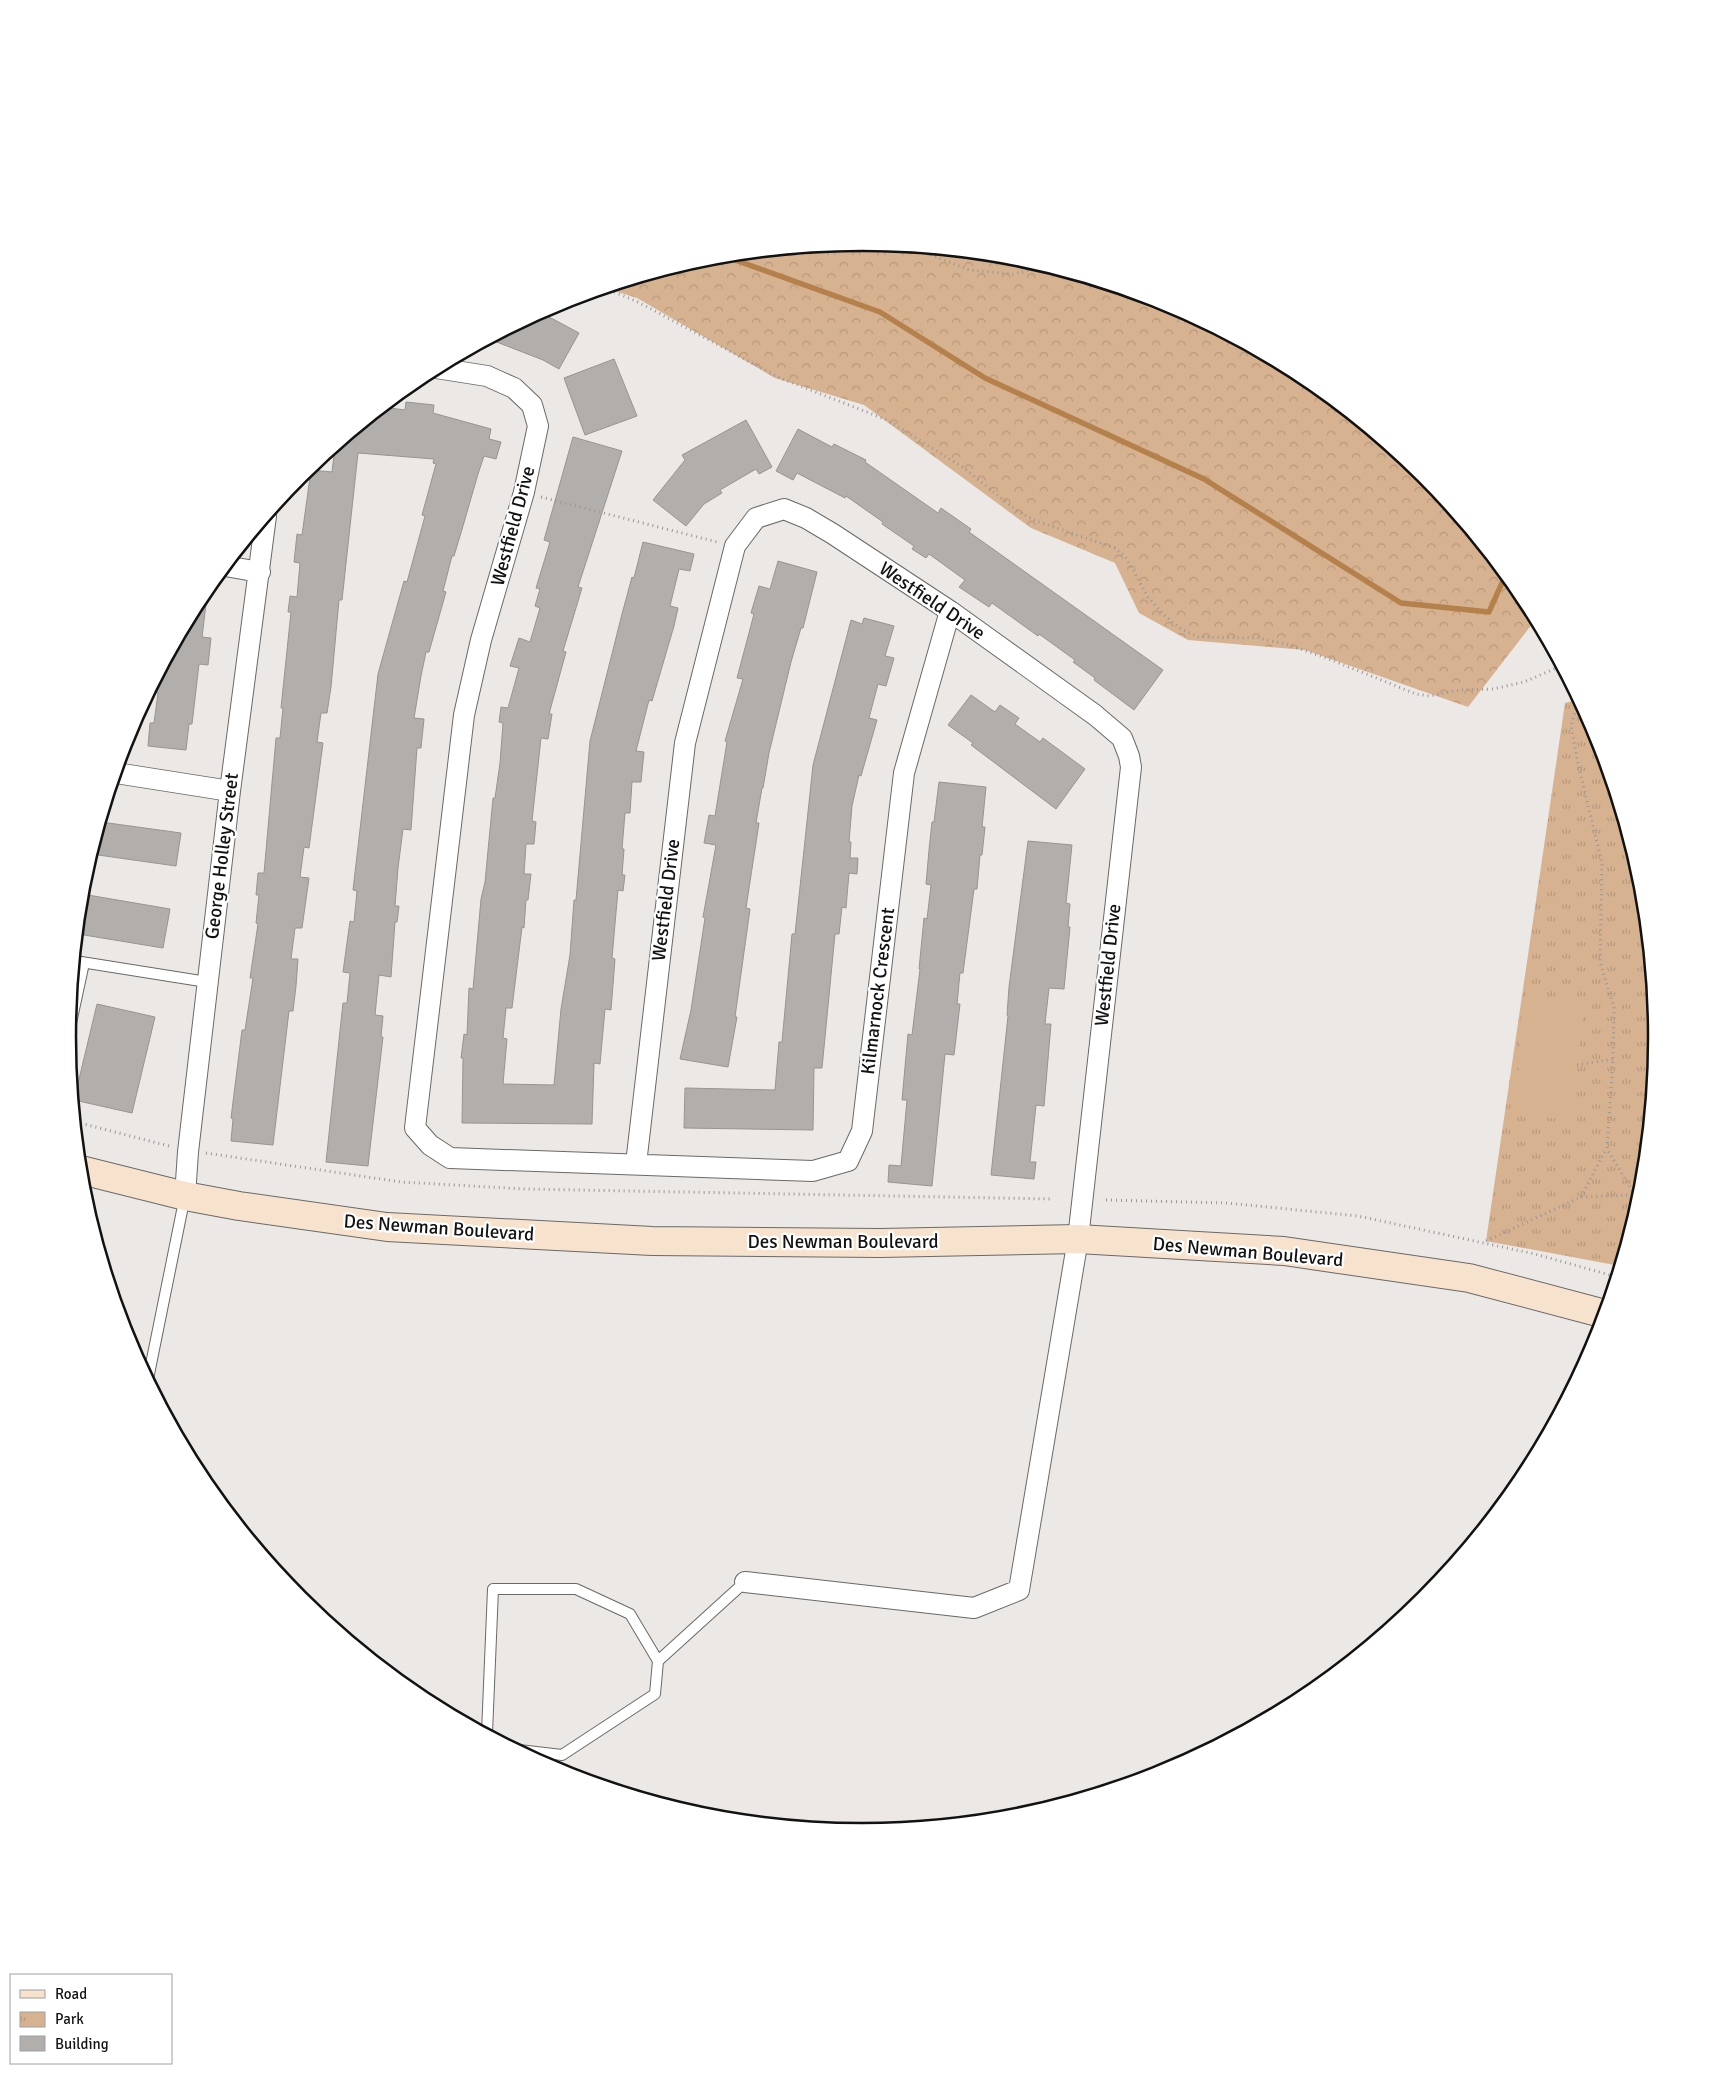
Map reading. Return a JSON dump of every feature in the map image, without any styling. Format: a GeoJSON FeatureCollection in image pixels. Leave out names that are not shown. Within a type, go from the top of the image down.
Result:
{"type":"FeatureCollection","features":[{"type":"Feature","properties":{"kind":"street","name":"Westfield Drive"},"geometry":{"type":"LineString","coordinates":[[447,370],[487,376],[514,388],[532,405],[538,426],[524,492],[481,640],[464,715],[415,1128],[430,1145],[450,1158],[636,1164],[685,743],[736,546],[756,518],[784,509],[806,518],[833,534],[950,612],[1096,715],[1122,738],[1129,756],[1131,767],[1078,1239],[1019,1590],[974,1608],[746,1582]]}},
{"type":"Feature","properties":{"kind":"street","name":"George Holley Street"},"geometry":{"type":"LineString","coordinates":[[185,1196],[207,982],[265,526]]}},
{"type":"Feature","properties":{"kind":"street"},"geometry":{"type":"LineString","coordinates":[[232,567],[260,572]]}},
{"type":"Feature","properties":{"kind":"street","name":"Kilmarnock Crescent"},"geometry":{"type":"LineString","coordinates":[[636,1164],[813,1171],[848,1161],[862,1132],[904,773],[950,612]]}},
{"type":"Feature","properties":{"kind":"street"},"geometry":{"type":"LineString","coordinates":[[122,774],[230,792]]}},
{"type":"Feature","properties":{"kind":"street","name":"Des Newman Boulevard"},"geometry":{"type":"LineString","coordinates":[[88,1172],[185,1196],[239,1206],[387,1227],[652,1241],[880,1243],[1078,1239],[1284,1251],[1469,1278],[1599,1312]]}},
{"type":"Feature","properties":{"kind":"lane"},"geometry":{"type":"LineString","coordinates":[[80,962],[207,982]]}},
{"type":"Feature","properties":{"kind":"lane"},"geometry":{"type":"LineString","coordinates":[[150,1369],[185,1196]]}},
{"type":"Feature","properties":{"kind":"lane"},"geometry":{"type":"LineString","coordinates":[[658,1661],[746,1582]]}},
{"type":"Feature","properties":{"kind":"lane"},"geometry":{"type":"LineString","coordinates":[[487,1727],[492,1589],[576,1589],[630,1614],[658,1661],[655,1694],[562,1755],[538,1752]]}},
{"type":"Feature","properties":{"kind":"path"},"geometry":{"type":"LineString","coordinates":[[928,253],[969,270],[1013,274],[1032,270]]}},
{"type":"Feature","properties":{"kind":"path"},"geometry":{"type":"LineString","coordinates":[[613,291],[638,302],[780,378],[886,420],[964,468],[1017,511],[1036,521],[1115,548],[1126,558],[1148,596],[1164,615],[1181,629],[1198,637],[1258,638],[1286,644],[1329,659],[1409,692],[1430,696],[1460,690],[1493,689],[1524,682],[1556,668]]}},
{"type":"Feature","properties":{"kind":"path"},"geometry":{"type":"LineString","coordinates":[[524,492],[736,546]]}},
{"type":"Feature","properties":{"kind":"path"},"geometry":{"type":"LineString","coordinates":[[1576,708],[1571,725],[1578,764],[1602,863],[1600,962],[1614,1008],[1613,1059],[1607,1149],[1581,1197]]}},
{"type":"Feature","properties":{"kind":"path"},"geometry":{"type":"LineString","coordinates":[[1577,1065],[1613,1059]]}},
{"type":"Feature","properties":{"kind":"path"},"geometry":{"type":"LineString","coordinates":[[81,1123],[159,1143]]}},
{"type":"Feature","properties":{"kind":"path"},"geometry":{"type":"LineString","coordinates":[[1607,1149],[1633,1192]]}},
{"type":"Feature","properties":{"kind":"path"},"geometry":{"type":"LineString","coordinates":[[214,1153],[401,1182],[516,1188],[1053,1199]]}},
{"type":"Feature","properties":{"kind":"path"},"geometry":{"type":"LineString","coordinates":[[1486,1241],[1581,1197],[1633,1195]]}},
{"type":"Feature","properties":{"kind":"path"},"geometry":{"type":"LineString","coordinates":[[1106,1200],[1227,1203],[1358,1216],[1535,1254],[1611,1276]]}},
{"type":"Feature","properties":{"kind":"green space"},"geometry":{"type":"Polygon","coordinates":[[[862,251],[914,252],[965,257],[1016,266],[1115,292],[1210,332],[1256,356],[1299,383],[1341,413],[1381,446],[1454,519],[1486,558],[1531,625],[1468,707],[1305,650],[1188,640],[1139,613],[1115,563],[1031,528],[864,405],[775,378],[637,298],[614,291],[709,266],[760,257],[811,252],[862,251]]]}},
{"type":"Feature","properties":{"kind":"green space"},"geometry":{"type":"Polygon","coordinates":[[[1573,701],[1589,736],[1607,784],[1622,834],[1634,884],[1642,934],[1647,986],[1649,1037],[1642,1140],[1634,1190],[1615,1265],[1486,1241],[1565,703],[1573,701]]]}},
{"type":"Feature","properties":{"kind":"green space"},"geometry":{"type":"Polygon","coordinates":[[[1585,1001],[1570,1121],[1516,1112],[1522,1002],[1585,1001]]]}},
{"type":"Feature","properties":{"kind":"building"},"geometry":{"type":"Polygon","coordinates":[[[548,317],[579,333],[559,369],[543,360],[496,342],[548,317]]]}},
{"type":"Feature","properties":{"kind":"building"},"geometry":{"type":"Polygon","coordinates":[[[614,359],[637,416],[585,435],[564,378],[614,359]]]}},
{"type":"Feature","properties":{"kind":"building"},"geometry":{"type":"Polygon","coordinates":[[[406,402],[434,405],[433,413],[491,429],[489,439],[501,442],[496,459],[484,456],[454,556],[452,556],[443,591],[446,592],[429,652],[426,652],[421,676],[414,718],[424,719],[421,748],[417,748],[411,830],[403,829],[398,868],[395,906],[399,906],[397,922],[395,922],[391,977],[379,975],[375,1015],[383,1016],[381,1037],[383,1037],[368,1166],[326,1162],[343,1003],[347,1003],[350,973],[343,972],[350,921],[354,922],[357,891],[353,890],[378,674],[404,581],[407,582],[425,516],[422,515],[436,464],[433,463],[434,459],[358,453],[342,600],[339,600],[331,687],[327,713],[321,713],[317,742],[323,743],[309,848],[304,847],[300,877],[309,878],[302,928],[295,928],[291,959],[298,959],[296,986],[293,1011],[289,1011],[273,1145],[231,1141],[233,1119],[231,1118],[242,1030],[245,1030],[253,978],[250,978],[258,924],[256,923],[259,895],[256,895],[258,873],[264,873],[276,738],[280,738],[283,708],[281,708],[291,612],[288,612],[290,596],[297,597],[300,563],[294,562],[297,534],[302,535],[310,478],[318,471],[332,472],[334,456],[384,413],[391,408],[405,410],[406,402]]]}},
{"type":"Feature","properties":{"kind":"building"},"geometry":{"type":"Polygon","coordinates":[[[746,420],[772,467],[759,474],[756,469],[720,490],[722,493],[704,504],[686,526],[653,500],[685,460],[682,455],[746,420]]]}},
{"type":"Feature","properties":{"kind":"building"},"geometry":{"type":"Polygon","coordinates":[[[798,429],[832,447],[834,444],[866,460],[865,462],[938,513],[941,508],[971,529],[969,532],[1163,670],[1134,710],[1094,680],[1095,678],[1073,662],[1075,660],[1039,634],[1038,636],[992,603],[989,607],[959,587],[965,580],[929,554],[926,558],[912,549],[914,546],[846,496],[845,498],[797,473],[793,480],[776,471],[798,429]]]}},
{"type":"Feature","properties":{"kind":"building"},"geometry":{"type":"Polygon","coordinates":[[[573,437],[622,451],[578,587],[582,588],[563,651],[566,652],[549,714],[552,714],[548,739],[541,738],[532,821],[536,822],[534,844],[526,844],[524,874],[531,874],[528,900],[526,900],[524,928],[522,927],[512,1008],[506,1008],[503,1038],[507,1039],[503,1084],[554,1085],[561,1009],[570,955],[574,900],[576,900],[590,741],[622,614],[643,542],[694,554],[690,571],[679,569],[670,606],[678,608],[674,626],[652,701],[649,700],[636,751],[644,752],[641,782],[632,782],[630,813],[625,813],[622,875],[625,875],[623,891],[618,890],[612,958],[615,959],[611,1010],[605,1009],[600,1064],[594,1063],[592,1124],[462,1123],[463,1058],[461,1058],[464,1034],[467,1035],[469,988],[473,989],[493,798],[495,798],[500,763],[503,723],[499,722],[501,707],[508,708],[519,668],[510,666],[519,638],[530,642],[540,608],[535,606],[540,589],[536,588],[550,542],[544,540],[573,437]]]}},
{"type":"Feature","properties":{"kind":"building"},"geometry":{"type":"Polygon","coordinates":[[[778,561],[817,572],[803,628],[801,628],[791,662],[762,788],[756,823],[759,823],[746,908],[750,909],[735,1017],[737,1017],[728,1067],[680,1059],[691,1010],[705,918],[703,917],[716,845],[704,843],[709,815],[715,816],[727,742],[725,741],[743,679],[737,678],[754,614],[751,613],[759,586],[770,589],[778,561]]]}},
{"type":"Feature","properties":{"kind":"building"},"geometry":{"type":"Polygon","coordinates":[[[206,605],[202,637],[211,638],[208,665],[199,664],[192,724],[189,724],[186,750],[148,746],[150,723],[154,723],[158,693],[155,693],[157,689],[206,605]]]}},
{"type":"Feature","properties":{"kind":"building"},"geometry":{"type":"Polygon","coordinates":[[[864,618],[894,626],[885,656],[894,658],[886,686],[878,684],[869,718],[877,720],[861,776],[859,775],[852,806],[849,842],[851,842],[850,858],[858,858],[857,874],[849,873],[846,908],[842,907],[839,934],[835,934],[822,1068],[814,1068],[813,1130],[684,1128],[685,1088],[775,1090],[779,1042],[782,1042],[792,934],[795,934],[813,765],[851,620],[862,624],[864,618]]]}},
{"type":"Feature","properties":{"kind":"building"},"geometry":{"type":"Polygon","coordinates":[[[971,695],[995,712],[1000,705],[1019,718],[1015,724],[1040,742],[1043,738],[1085,769],[1056,809],[971,745],[973,743],[948,725],[971,695]]]}},
{"type":"Feature","properties":{"kind":"building"},"geometry":{"type":"Polygon","coordinates":[[[939,782],[986,787],[982,827],[985,827],[982,855],[980,855],[977,889],[974,889],[963,973],[960,973],[957,1004],[960,1004],[954,1055],[945,1054],[932,1186],[888,1182],[889,1165],[901,1166],[907,1100],[902,1100],[908,1034],[912,1035],[924,918],[927,919],[931,885],[926,884],[932,822],[934,822],[939,782]]]}},
{"type":"Feature","properties":{"kind":"building"},"geometry":{"type":"Polygon","coordinates":[[[106,823],[181,833],[176,866],[98,855],[106,823]]]}},
{"type":"Feature","properties":{"kind":"building"},"geometry":{"type":"Polygon","coordinates":[[[1028,841],[1072,845],[1066,903],[1070,904],[1068,927],[1070,927],[1064,989],[1049,988],[1045,1024],[1051,1024],[1044,1106],[1036,1105],[1030,1162],[1036,1162],[1034,1179],[991,1175],[1008,1016],[1009,987],[1028,841]]]}},
{"type":"Feature","properties":{"kind":"building"},"geometry":{"type":"Polygon","coordinates":[[[89,895],[170,909],[163,948],[83,935],[89,895]]]}},
{"type":"Feature","properties":{"kind":"building"},"geometry":{"type":"Polygon","coordinates":[[[97,1004],[155,1017],[132,1113],[79,1101],[78,1084],[97,1004]]]}},
{"type":"Feature","properties":{"kind":"waterway"},"geometry":{"type":"LineString","coordinates":[[738,261],[880,312],[985,378],[1204,479],[1401,603],[1489,612],[1503,581]]}}]}
